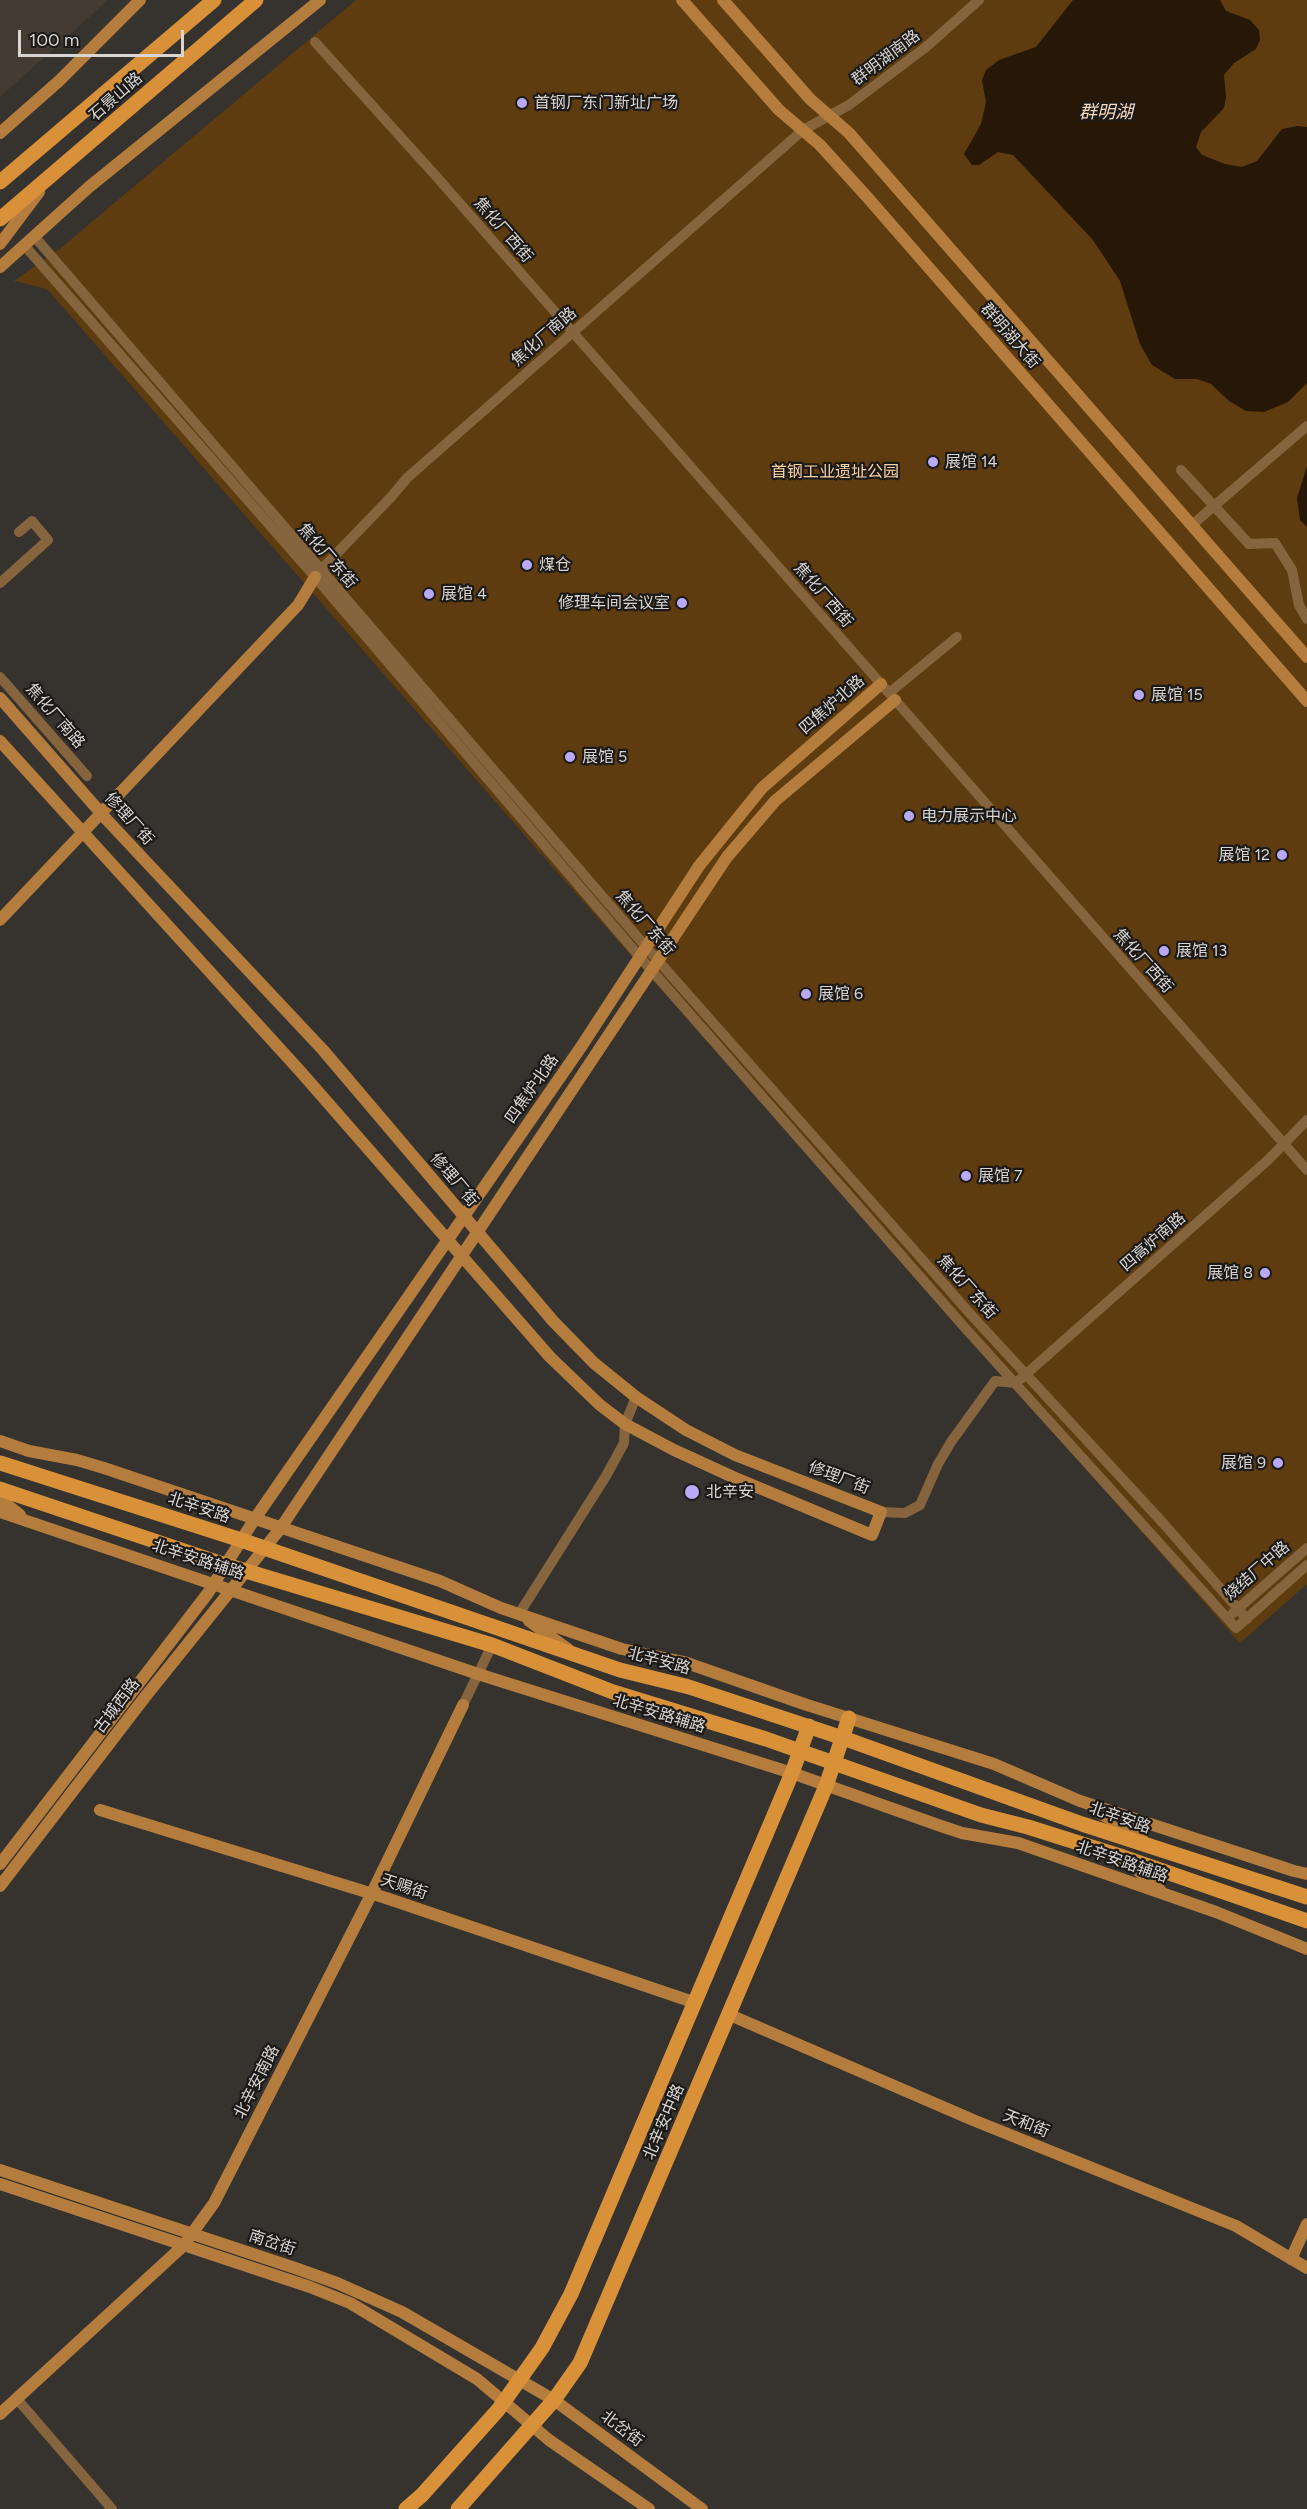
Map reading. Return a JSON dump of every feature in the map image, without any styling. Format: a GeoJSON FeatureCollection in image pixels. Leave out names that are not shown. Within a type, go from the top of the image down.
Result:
{"type":"FeatureCollection","features":[{"type":"Feature","properties":{"kind":"main road"},"geometry":{"type":"LineString","coordinates":[[0,133],[59,81],[140,0]]}},
{"type":"Feature","properties":{"kind":"main road","name":"石景山路"},"geometry":{"type":"LineString","coordinates":[[0,182],[214,0]]}},
{"type":"Feature","properties":{"kind":"main road","name":"石景山路"},"geometry":{"type":"LineString","coordinates":[[0,219],[256,0]]}},
{"type":"Feature","properties":{"kind":"main road"},"geometry":{"type":"LineString","coordinates":[[0,267],[89,187],[320,0]]}},
{"type":"Feature","properties":{"kind":"main road","name":"群明湖大街"},"geometry":{"type":"LineString","coordinates":[[682,0],[779,110],[820,145],[868,198],[1307,701]]}},
{"type":"Feature","properties":{"kind":"main road","name":"群明湖大街"},"geometry":{"type":"LineString","coordinates":[[723,0],[810,99],[849,133],[1307,657]]}},
{"type":"Feature","properties":{"kind":"main road"},"geometry":{"type":"LineString","coordinates":[[0,244],[49,178]]}},
{"type":"Feature","properties":{"kind":"main road"},"geometry":{"type":"LineString","coordinates":[[0,920],[298,605],[318,574]]}},
{"type":"Feature","properties":{"kind":"main road","name":"四焦炉北路"},"geometry":{"type":"LineString","coordinates":[[241,1540],[581,1047],[699,866],[762,788],[889,692]]}},
{"type":"Feature","properties":{"kind":"main road","name":"四焦炉北路"},"geometry":{"type":"LineString","coordinates":[[264,1548],[280,1529],[462,1258],[727,857],[775,801],[889,692]]}},
{"type":"Feature","properties":{"kind":"main road","name":"修理厂街"},"geometry":{"type":"LineString","coordinates":[[0,698],[102,814],[323,1050],[561,1329],[594,1363],[636,1397],[686,1430],[735,1455],[881,1512],[872,1535],[733,1477],[626,1424],[600,1405],[549,1357],[300,1071],[0,741]]}},
{"type":"Feature","properties":{"kind":"main road"},"geometry":{"type":"LineString","coordinates":[[0,1441],[77,1460],[440,1581],[519,1614],[622,1649],[684,1662],[994,1764],[1080,1801],[1307,1874]]}},
{"type":"Feature","properties":{"kind":"main road","name":"北辛安路"},"geometry":{"type":"LineString","coordinates":[[0,1463],[241,1540],[620,1670],[689,1687],[808,1726],[1161,1851],[1307,1897]]}},
{"type":"Feature","properties":{"kind":"main road"},"geometry":{"type":"LineString","coordinates":[[0,1489],[226,1565],[246,1569],[492,1645],[613,1692],[801,1751],[981,1815],[1028,1827],[1123,1857],[1307,1921]]}},
{"type":"Feature","properties":{"kind":"main road"},"geometry":{"type":"LineString","coordinates":[[0,1499],[29,1521]]}},
{"type":"Feature","properties":{"kind":"main road","name":"北辛安路辅路"},"geometry":{"type":"LineString","coordinates":[[0,1512],[230,1588],[478,1674],[792,1773],[962,1833],[1018,1843],[1216,1911],[1307,1949]]}},
{"type":"Feature","properties":{"kind":"main road","name":"古城西路"},"geometry":{"type":"LineString","coordinates":[[0,1864],[215,1583],[241,1540]]}},
{"type":"Feature","properties":{"kind":"main road","name":"古城西路"},"geometry":{"type":"LineString","coordinates":[[0,1886],[230,1588],[264,1548]]}},
{"type":"Feature","properties":{"kind":"main road"},"geometry":{"type":"LineString","coordinates":[[519,1614],[577,1655]]}},
{"type":"Feature","properties":{"kind":"main road","name":"北辛安南路"},"geometry":{"type":"LineString","coordinates":[[0,2414],[183,2246],[214,2203],[372,1893],[463,1705]]}},
{"type":"Feature","properties":{"kind":"main road","name":"北辛安中路"},"geometry":{"type":"LineString","coordinates":[[458,2509],[554,2400],[580,2363],[826,1786],[849,1718]]}},
{"type":"Feature","properties":{"kind":"main road","name":"北辛安中路"},"geometry":{"type":"LineString","coordinates":[[406,2509],[486,2425],[542,2348],[571,2294],[792,1773],[808,1726]]}},
{"type":"Feature","properties":{"kind":"main road"},"geometry":{"type":"LineString","coordinates":[[1080,1801],[1161,1851]]}},
{"type":"Feature","properties":{"kind":"main road","name":"天赐街"},"geometry":{"type":"LineString","coordinates":[[100,1810],[372,1893],[696,2003]]}},
{"type":"Feature","properties":{"kind":"main road"},"geometry":{"type":"LineString","coordinates":[[1123,1857],[1166,1894]]}},
{"type":"Feature","properties":{"kind":"main road","name":"天和街"},"geometry":{"type":"LineString","coordinates":[[730,2015],[973,2120],[1236,2226],[1307,2268]]}},
{"type":"Feature","properties":{"kind":"main road","name":"南岔街"},"geometry":{"type":"LineString","coordinates":[[0,2170],[337,2283],[402,2312],[519,2380]]}},
{"type":"Feature","properties":{"kind":"main road","name":"南岔街"},"geometry":{"type":"LineString","coordinates":[[0,2184],[310,2287],[350,2303],[477,2379],[503,2401]]}},
{"type":"Feature","properties":{"kind":"main road"},"geometry":{"type":"LineString","coordinates":[[1291,2259],[1307,2224]]}},
{"type":"Feature","properties":{"kind":"main road","name":"北岔街"},"geometry":{"type":"LineString","coordinates":[[519,2380],[554,2400],[702,2509]]}},
{"type":"Feature","properties":{"kind":"main road"},"geometry":{"type":"LineString","coordinates":[[503,2401],[533,2424],[549,2440],[649,2509]]}},
{"type":"Feature","properties":{"kind":"street","name":"群明湖南路"},"geometry":{"type":"LineString","coordinates":[[803,130],[849,105],[927,47],[979,0]]}},
{"type":"Feature","properties":{"kind":"street","name":"焦化厂西街"},"geometry":{"type":"LineString","coordinates":[[315,42],[1307,1170]]}},
{"type":"Feature","properties":{"kind":"street","name":"焦化厂南路"},"geometry":{"type":"LineString","coordinates":[[318,574],[407,478],[803,130]]}},
{"type":"Feature","properties":{"kind":"street","name":"焦化厂东街"},"geometry":{"type":"LineString","coordinates":[[34,236],[318,574],[655,966],[1016,1383],[1236,1628]]}},
{"type":"Feature","properties":{"kind":"street","name":"焦化厂东街"},"geometry":{"type":"LineString","coordinates":[[24,245],[318,574]]}},
{"type":"Feature","properties":{"kind":"street"},"geometry":{"type":"LineString","coordinates":[[1192,525],[1307,426]]}},
{"type":"Feature","properties":{"kind":"street"},"geometry":{"type":"LineString","coordinates":[[1181,470],[1249,544],[1275,543],[1292,570],[1299,605],[1307,619]]}},
{"type":"Feature","properties":{"kind":"street"},"geometry":{"type":"LineString","coordinates":[[0,583],[48,540],[32,520],[19,532]]}},
{"type":"Feature","properties":{"kind":"street"},"geometry":{"type":"LineString","coordinates":[[889,692],[957,637]]}},
{"type":"Feature","properties":{"kind":"street","name":"焦化厂南路"},"geometry":{"type":"LineString","coordinates":[[0,677],[87,776]]}},
{"type":"Feature","properties":{"kind":"street","name":"焦化厂东街"},"geometry":{"type":"LineString","coordinates":[[655,966],[1247,1619]]}},
{"type":"Feature","properties":{"kind":"street","name":"四高炉南路"},"geometry":{"type":"LineString","coordinates":[[1016,1383],[1285,1143],[1307,1120]]}},
{"type":"Feature","properties":{"kind":"street"},"geometry":{"type":"LineString","coordinates":[[881,1512],[905,1513],[920,1505],[947,1449],[995,1382],[1016,1383]]}},
{"type":"Feature","properties":{"kind":"street"},"geometry":{"type":"LineString","coordinates":[[519,1614],[606,1476],[624,1443],[626,1424],[636,1397]]}},
{"type":"Feature","properties":{"kind":"street","name":"烧结厂中路"},"geometry":{"type":"LineString","coordinates":[[1227,1618],[1307,1548]]}},
{"type":"Feature","properties":{"kind":"street","name":"烧结厂中路"},"geometry":{"type":"LineString","coordinates":[[1236,1628],[1307,1565]]}},
{"type":"Feature","properties":{"kind":"street"},"geometry":{"type":"LineString","coordinates":[[463,1705],[492,1645]]}},
{"type":"Feature","properties":{"kind":"street"},"geometry":{"type":"LineString","coordinates":[[17,2399],[112,2509]]}},
{"type":"Feature","properties":{"kind":"shaded area"},"geometry":{"type":"Polygon","coordinates":[[[0,0],[108,0],[0,97],[0,0]]]}},
{"type":"Feature","properties":{"kind":"green space","name":"首钢工业遗址公园"},"geometry":{"type":"Polygon","coordinates":[[[356,0],[1307,0],[1307,1584],[1240,1643],[535,847],[47,289],[14,281],[62,247],[356,0]]]}},
{"type":"Feature","properties":{"kind":"water","name":"群明湖"},"geometry":{"type":"Polygon","coordinates":[[[1073,0],[1220,0],[1226,11],[1250,20],[1259,30],[1260,40],[1256,49],[1234,63],[1224,75],[1226,97],[1224,108],[1201,132],[1196,147],[1202,155],[1225,164],[1242,167],[1257,161],[1282,129],[1307,127],[1307,383],[1288,402],[1264,412],[1246,411],[1229,401],[1211,384],[1197,379],[1175,379],[1152,365],[1140,344],[1120,281],[1093,240],[1013,155],[998,152],[979,165],[972,165],[964,154],[981,124],[986,102],[982,80],[986,70],[999,60],[1036,47],[1073,0]]]}},
{"type":"Feature","properties":{"kind":"water"},"geometry":{"type":"Polygon","coordinates":[[[1307,466],[1307,527],[1300,520],[1297,498],[1307,466]]]}},
{"type":"Feature","properties":{"kind":"place","name":"首钢厂东门新址广场"},"geometry":{"type":"Point","coordinates":[522,103]}},
{"type":"Feature","properties":{"kind":"place","name":"展馆 14"},"geometry":{"type":"Point","coordinates":[933,462]}},
{"type":"Feature","properties":{"kind":"place","name":"煤仓"},"geometry":{"type":"Point","coordinates":[527,565]}},
{"type":"Feature","properties":{"kind":"place","name":"展馆 4"},"geometry":{"type":"Point","coordinates":[429,594]}},
{"type":"Feature","properties":{"kind":"place","name":"修理车间会议室"},"geometry":{"type":"Point","coordinates":[682,603]}},
{"type":"Feature","properties":{"kind":"place","name":"展馆 15"},"geometry":{"type":"Point","coordinates":[1139,695]}},
{"type":"Feature","properties":{"kind":"place","name":"展馆 5"},"geometry":{"type":"Point","coordinates":[570,757]}},
{"type":"Feature","properties":{"kind":"place","name":"电力展示中心"},"geometry":{"type":"Point","coordinates":[909,816]}},
{"type":"Feature","properties":{"kind":"place","name":"展馆 12"},"geometry":{"type":"Point","coordinates":[1282,855]}},
{"type":"Feature","properties":{"kind":"place","name":"展馆 13"},"geometry":{"type":"Point","coordinates":[1164,951]}},
{"type":"Feature","properties":{"kind":"place","name":"展馆 6"},"geometry":{"type":"Point","coordinates":[806,994]}},
{"type":"Feature","properties":{"kind":"place","name":"展馆 7"},"geometry":{"type":"Point","coordinates":[966,1176]}},
{"type":"Feature","properties":{"kind":"place","name":"展馆 8"},"geometry":{"type":"Point","coordinates":[1265,1273]}},
{"type":"Feature","properties":{"kind":"place","name":"展馆 9"},"geometry":{"type":"Point","coordinates":[1278,1463]}},
{"type":"Feature","properties":{"kind":"place","name":"北辛安"},"geometry":{"type":"Point","coordinates":[692,1492]}}]}
